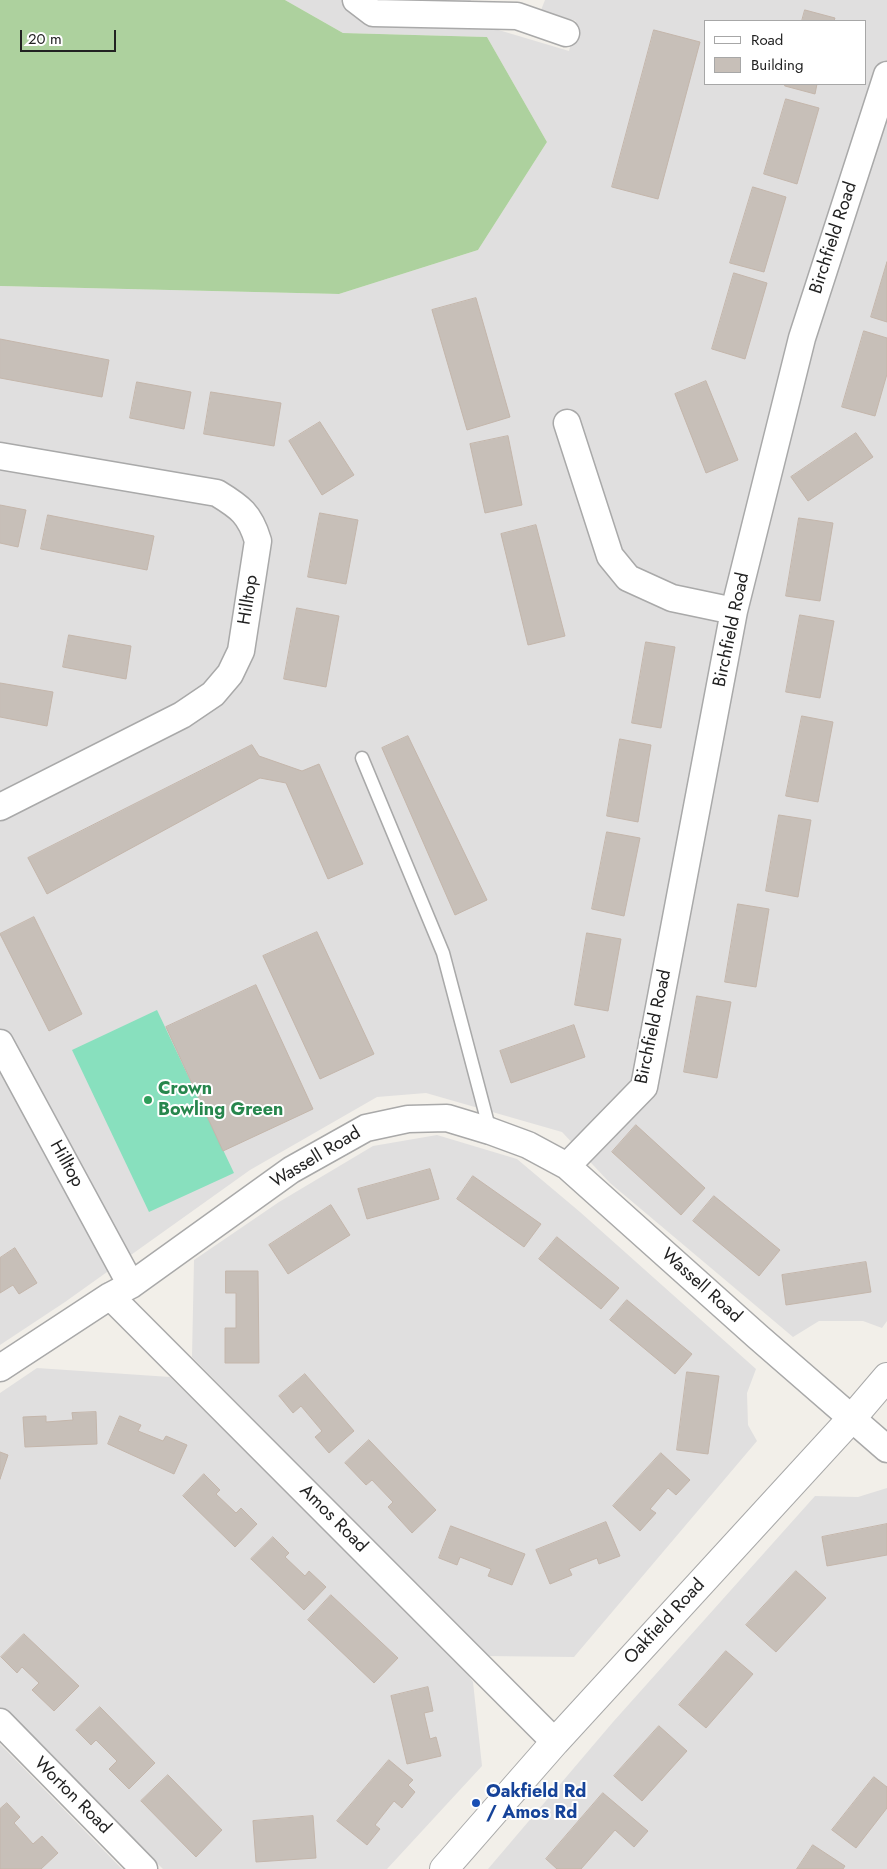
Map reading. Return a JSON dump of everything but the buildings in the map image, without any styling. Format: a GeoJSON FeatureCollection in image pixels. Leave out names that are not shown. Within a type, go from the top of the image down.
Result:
{"type":"FeatureCollection","features":[{"type":"Feature","properties":{"kind":"street"},"geometry":{"type":"LineString","coordinates":[[356,0],[373,13],[520,8],[566,33]]}},
{"type":"Feature","properties":{"kind":"street","name":"Birchfield Road"},"geometry":{"type":"LineString","coordinates":[[566,1166],[644,1087],[734,611],[802,338],[887,75]]}},
{"type":"Feature","properties":{"kind":"street"},"geometry":{"type":"LineString","coordinates":[[568,423],[610,556],[628,578],[672,598],[734,611]]}},
{"type":"Feature","properties":{"kind":"street","name":"Hilltop"},"geometry":{"type":"LineString","coordinates":[[0,456],[217,493],[238,506],[253,524],[258,541],[241,651],[230,674],[213,694],[182,715],[0,807]]}},
{"type":"Feature","properties":{"kind":"street","name":"Hilltop"},"geometry":{"type":"LineString","coordinates":[[0,1043],[121,1290]]}},
{"type":"Feature","properties":{"kind":"street","name":"Wassell Road"},"geometry":{"type":"LineString","coordinates":[[0,1368],[121,1290],[292,1170],[366,1128],[408,1119],[447,1118],[528,1145],[566,1166],[887,1449]]}},
{"type":"Feature","properties":{"kind":"street","name":"Amos Road"},"geometry":{"type":"LineString","coordinates":[[121,1290],[555,1742]]}},
{"type":"Feature","properties":{"kind":"street","name":"Oakfield Road"},"geometry":{"type":"LineString","coordinates":[[444,1869],[555,1742],[852,1418],[887,1377]]}},
{"type":"Feature","properties":{"kind":"street","name":"Worton Road"},"geometry":{"type":"LineString","coordinates":[[0,1722],[144,1869]]}},
{"type":"Feature","properties":{"kind":"lane"},"geometry":{"type":"LineString","coordinates":[[362,758],[443,953],[490,1131]]}},
{"type":"Feature","properties":{"kind":"shaded area"},"geometry":{"type":"Polygon","coordinates":[[[285,0],[471,0],[465,20],[569,51],[576,21],[541,10],[545,0],[887,0],[887,1321],[882,1328],[863,1321],[819,1321],[793,1337],[610,1183],[562,1132],[426,1093],[377,1097],[250,1170],[65,1302],[0,1345],[0,286],[339,294],[478,250],[547,142],[487,37],[343,33],[285,0]]]}},
{"type":"Feature","properties":{"kind":"shaded area"},"geometry":{"type":"Polygon","coordinates":[[[437,1135],[517,1159],[580,1212],[756,1369],[747,1393],[748,1425],[757,1441],[574,1657],[485,1656],[192,1357],[194,1260],[279,1202],[373,1146],[437,1135]]]}},
{"type":"Feature","properties":{"kind":"shaded area"},"geometry":{"type":"Polygon","coordinates":[[[37,1368],[170,1377],[458,1661],[473,1682],[482,1766],[387,1869],[163,1869],[0,1708],[0,1393],[37,1368]]]}},
{"type":"Feature","properties":{"kind":"shaded area"},"geometry":{"type":"Polygon","coordinates":[[[887,1488],[887,1869],[488,1869],[613,1722],[815,1496],[858,1497],[887,1488]]]}},
{"type":"Feature","properties":{"kind":"shaded area"},"geometry":{"type":"Polygon","coordinates":[[[0,1744],[122,1869],[0,1869],[0,1744]]]}},
{"type":"Feature","properties":{"kind":"green space"},"geometry":{"type":"Polygon","coordinates":[[[0,0],[285,0],[343,33],[487,37],[547,142],[478,250],[339,294],[0,286],[0,0]]]}},
{"type":"Feature","properties":{"kind":"green space","name":"Crown Bowling Green"},"geometry":{"type":"Polygon","coordinates":[[[157,1010],[234,1173],[149,1212],[72,1050],[157,1010]]]}},
{"type":"Feature","properties":{"kind":"place","name":"Crown Bowling Green"},"geometry":{"type":"Point","coordinates":[148,1100]}},
{"type":"Feature","properties":{"kind":"place","name":"Oakfield Rd / Amos Rd"},"geometry":{"type":"Point","coordinates":[476,1803]}}]}
